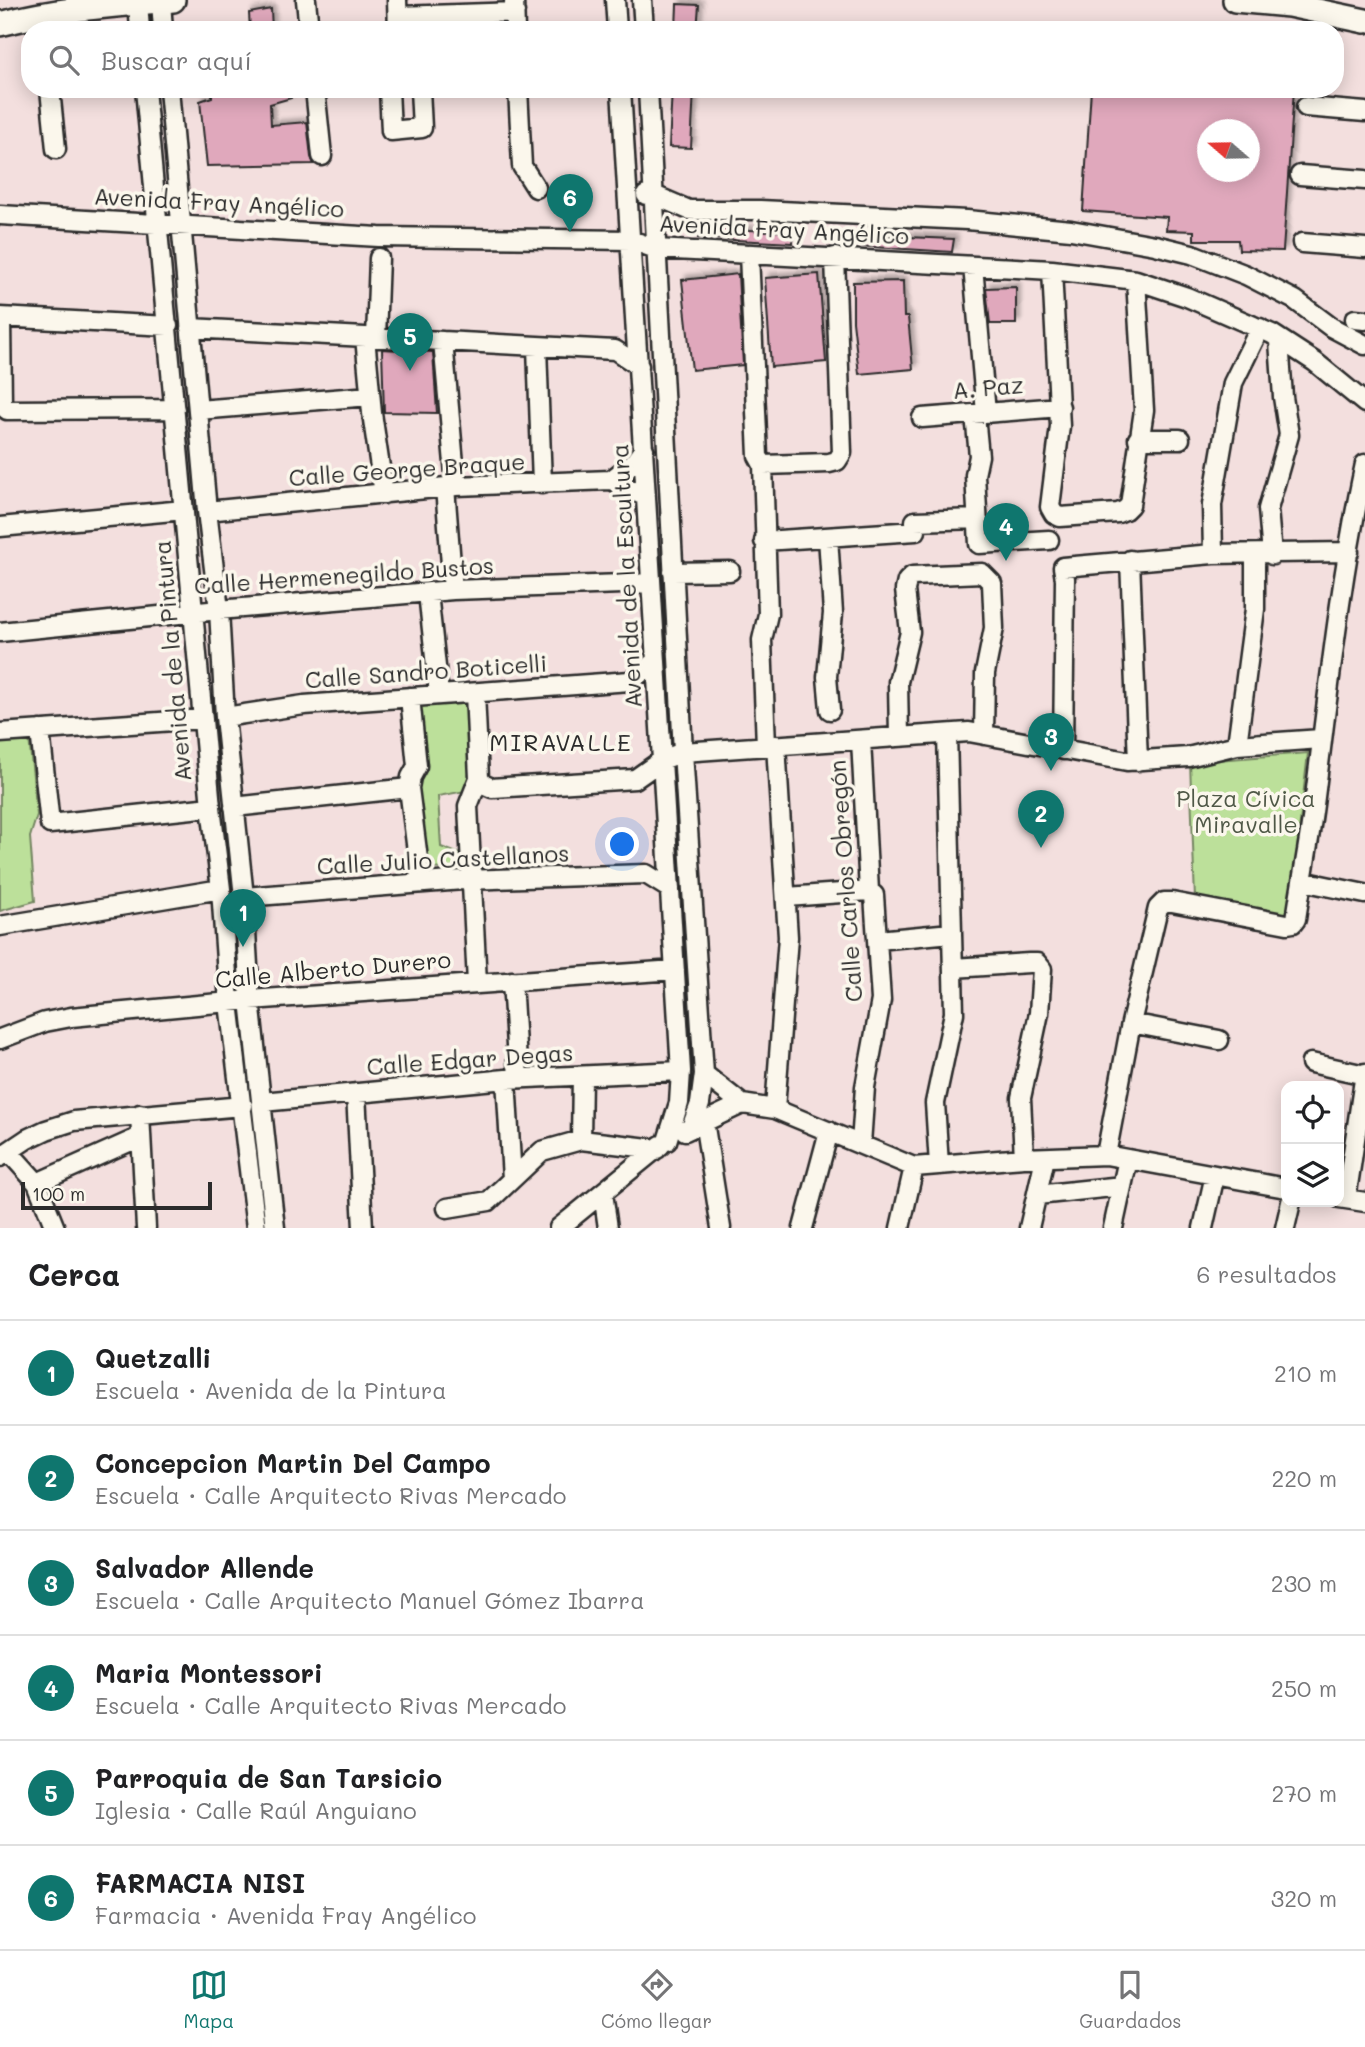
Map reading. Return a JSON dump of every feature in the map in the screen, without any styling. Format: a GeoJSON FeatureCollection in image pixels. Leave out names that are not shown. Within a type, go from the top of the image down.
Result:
{"type":"FeatureCollection","features":[{"type":"Feature","properties":{"kind":"main road"},"geometry":{"type":"LineString","coordinates":[[48,21],[138,2],[173,0]]}},
{"type":"Feature","properties":{"kind":"main road"},"geometry":{"type":"LineString","coordinates":[[1235,0],[1356,12]]}},
{"type":"Feature","properties":{"kind":"main road"},"geometry":{"type":"LineString","coordinates":[[0,24],[21,23]]}},
{"type":"Feature","properties":{"kind":"street"},"geometry":{"type":"LineString","coordinates":[[306,0],[308,21]]}},
{"type":"Feature","properties":{"kind":"street"},"geometry":{"type":"LineString","coordinates":[[615,0],[616,21]]}},
{"type":"Feature","properties":{"kind":"street"},"geometry":{"type":"LineString","coordinates":[[642,0],[643,21]]}},
{"type":"Feature","properties":{"kind":"street"},"geometry":{"type":"LineString","coordinates":[[161,1],[162,21]]}},
{"type":"Feature","properties":{"kind":"street"},"geometry":{"type":"LineString","coordinates":[[138,2],[139,21]]}},
{"type":"Feature","properties":{"kind":"street"},"geometry":{"type":"LineString","coordinates":[[398,15],[515,14]]}},
{"type":"Feature","properties":{"kind":"street"},"geometry":{"type":"LineString","coordinates":[[51,98],[56,149]]}},
{"type":"Feature","properties":{"kind":"street","name":"Avenida de la Pintura"},"geometry":{"type":"LineString","coordinates":[[146,98],[211,807],[221,889],[229,1003],[256,1228]]}},
{"type":"Feature","properties":{"kind":"street","name":"Avenida de la Pintura"},"geometry":{"type":"LineString","coordinates":[[170,98],[207,510],[219,610],[225,717],[244,898],[250,1000],[275,1228]]}},
{"type":"Feature","properties":{"kind":"street"},"geometry":{"type":"LineString","coordinates":[[316,98],[322,156]]}},
{"type":"Feature","properties":{"kind":"street"},"geometry":{"type":"LineString","coordinates":[[389,98],[391,131],[422,128],[420,98]]}},
{"type":"Feature","properties":{"kind":"street"},"geometry":{"type":"LineString","coordinates":[[518,98],[522,166],[536,188]]}},
{"type":"Feature","properties":{"kind":"street","name":"Avenida de la Escultura"},"geometry":{"type":"LineString","coordinates":[[622,98],[681,1071],[679,1103],[662,1145]]}},
{"type":"Feature","properties":{"kind":"street","name":"Avenida de la Escultura"},"geometry":{"type":"LineString","coordinates":[[649,98],[682,751],[704,1074],[698,1124]]}},
{"type":"Feature","properties":{"kind":"street"},"geometry":{"type":"LineString","coordinates":[[1306,107],[1365,112]]}},
{"type":"Feature","properties":{"kind":"street"},"geometry":{"type":"LineString","coordinates":[[1300,175],[1365,180]]}},
{"type":"Feature","properties":{"kind":"street","name":"Avenida Fray Angélico"},"geometry":{"type":"LineString","coordinates":[[629,200],[638,195],[654,195],[689,209],[967,220],[1071,230],[1155,245],[1192,254],[1246,275],[1295,300],[1331,327],[1365,345]]}},
{"type":"Feature","properties":{"kind":"street","name":"Avenida Fray Angélico"},"geometry":{"type":"LineString","coordinates":[[0,215],[379,237],[631,240],[656,249],[1052,270],[1136,280],[1187,297],[1260,328],[1315,362],[1365,403]]}},
{"type":"Feature","properties":{"kind":"street"},"geometry":{"type":"LineString","coordinates":[[1302,243],[1365,248]]}},
{"type":"Feature","properties":{"kind":"street"},"geometry":{"type":"LineString","coordinates":[[749,254],[758,456],[763,465],[768,614],[762,640],[787,897],[788,937],[775,1108]]}},
{"type":"Feature","properties":{"kind":"street"},"geometry":{"type":"LineString","coordinates":[[763,465],[829,463],[837,461],[842,453],[835,257]]}},
{"type":"Feature","properties":{"kind":"street"},"geometry":{"type":"LineString","coordinates":[[379,258],[371,338],[371,404],[384,494]]}},
{"type":"Feature","properties":{"kind":"street"},"geometry":{"type":"LineString","coordinates":[[973,266],[980,414],[979,456],[975,475],[979,544],[1049,540]]}},
{"type":"Feature","properties":{"kind":"street"},"geometry":{"type":"LineString","coordinates":[[1052,270],[1060,426],[1050,507],[1054,514],[1060,517],[1125,510],[1130,505],[1144,410],[1136,280]]}},
{"type":"Feature","properties":{"kind":"street"},"geometry":{"type":"LineString","coordinates":[[168,326],[1,317],[2,405],[7,410],[175,409]]}},
{"type":"Feature","properties":{"kind":"street"},"geometry":{"type":"LineString","coordinates":[[190,328],[615,350],[639,366]]}},
{"type":"Feature","properties":{"kind":"street"},"geometry":{"type":"LineString","coordinates":[[1213,554],[1212,505],[1233,383],[1260,328]]}},
{"type":"Feature","properties":{"kind":"street"},"geometry":{"type":"LineString","coordinates":[[615,350],[637,334]]}},
{"type":"Feature","properties":{"kind":"street"},"geometry":{"type":"LineString","coordinates":[[443,341],[451,487],[453,590]]}},
{"type":"Feature","properties":{"kind":"street"},"geometry":{"type":"LineString","coordinates":[[1237,745],[1268,509],[1289,435],[1279,341]]}},
{"type":"Feature","properties":{"kind":"street"},"geometry":{"type":"LineString","coordinates":[[537,346],[542,484]]}},
{"type":"Feature","properties":{"kind":"street"},"geometry":{"type":"LineString","coordinates":[[198,410],[371,404]]}},
{"type":"Feature","properties":{"kind":"street","name":"A. Paz"},"geometry":{"type":"LineString","coordinates":[[922,418],[1060,407]]}},
{"type":"Feature","properties":{"kind":"street"},"geometry":{"type":"LineString","coordinates":[[1138,439],[1180,439]]}},
{"type":"Feature","properties":{"kind":"street"},"geometry":{"type":"LineString","coordinates":[[611,480],[634,462],[644,449]]}},
{"type":"Feature","properties":{"kind":"street"},"geometry":{"type":"LineString","coordinates":[[1106,1155],[1131,1024],[1158,908],[1164,902],[1172,902],[1287,924],[1296,919],[1349,552],[1365,464]]}},
{"type":"Feature","properties":{"kind":"street","name":"Calle George Braque"},"geometry":{"type":"LineString","coordinates":[[207,510],[451,487],[611,480],[646,497]]}},
{"type":"Feature","properties":{"kind":"street"},"geometry":{"type":"LineString","coordinates":[[0,527],[184,510]]}},
{"type":"Feature","properties":{"kind":"street"},"geometry":{"type":"LineString","coordinates":[[764,541],[916,531],[915,521],[978,519]]}},
{"type":"Feature","properties":{"kind":"street"},"geometry":{"type":"LineString","coordinates":[[828,537],[834,613],[827,677],[830,710]]}},
{"type":"Feature","properties":{"kind":"street"},"geometry":{"type":"LineString","coordinates":[[1063,750],[1063,567],[1213,554],[1349,552]]}},
{"type":"Feature","properties":{"kind":"street"},"geometry":{"type":"LineString","coordinates":[[1130,560],[1138,761]]}},
{"type":"Feature","properties":{"kind":"street"},"geometry":{"type":"LineString","coordinates":[[673,572],[730,571]]}},
{"type":"Feature","properties":{"kind":"street"},"geometry":{"type":"LineString","coordinates":[[899,737],[898,682],[910,632],[905,590],[907,581],[912,576],[982,573],[992,583],[994,628],[985,673],[984,735]]}},
{"type":"Feature","properties":{"kind":"street","name":"Calle Hermenegildo Bustos"},"geometry":{"type":"LineString","coordinates":[[0,632],[453,590],[652,583]]}},
{"type":"Feature","properties":{"kind":"street"},"geometry":{"type":"LineString","coordinates":[[428,593],[439,694]]}},
{"type":"Feature","properties":{"kind":"street"},"geometry":{"type":"LineString","coordinates":[[656,662],[630,681],[659,700]]}},
{"type":"Feature","properties":{"kind":"street","name":"Calle Sandro Boticelli"},"geometry":{"type":"LineString","coordinates":[[225,717],[304,705],[630,681]]}},
{"type":"Feature","properties":{"kind":"street"},"geometry":{"type":"LineString","coordinates":[[475,693],[481,781],[468,806],[477,983]]}},
{"type":"Feature","properties":{"kind":"street"},"geometry":{"type":"LineString","coordinates":[[410,697],[417,766],[409,788],[421,883]]}},
{"type":"Feature","properties":{"kind":"street"},"geometry":{"type":"LineString","coordinates":[[0,733],[203,719]]}},
{"type":"Feature","properties":{"kind":"street"},"geometry":{"type":"LineString","coordinates":[[40,730],[50,824],[211,807]]}},
{"type":"Feature","properties":{"kind":"street"},"geometry":{"type":"LineString","coordinates":[[635,779],[662,760],[682,751],[969,732],[1107,759],[1138,761],[1188,757],[1237,745],[1321,739]]}},
{"type":"Feature","properties":{"kind":"street"},"geometry":{"type":"LineString","coordinates":[[939,1165],[935,1103],[954,1013],[947,734]]}},
{"type":"Feature","properties":{"kind":"street","name":"Calle Carlos Obregón"},"geometry":{"type":"LineString","coordinates":[[861,1144],[864,1087],[881,1000],[874,895],[869,891],[862,740]]}},
{"type":"Feature","properties":{"kind":"street"},"geometry":{"type":"LineString","coordinates":[[481,781],[492,788],[635,779],[664,794]]}},
{"type":"Feature","properties":{"kind":"street"},"geometry":{"type":"LineString","coordinates":[[234,807],[409,788]]}},
{"type":"Feature","properties":{"kind":"street"},"geometry":{"type":"LineString","coordinates":[[668,852],[646,874],[670,888]]}},
{"type":"Feature","properties":{"kind":"street","name":"Calle Julio Castellanos"},"geometry":{"type":"LineString","coordinates":[[244,898],[421,883],[646,874]]}},
{"type":"Feature","properties":{"kind":"street"},"geometry":{"type":"LineString","coordinates":[[1301,881],[1365,894]]}},
{"type":"Feature","properties":{"kind":"street"},"geometry":{"type":"LineString","coordinates":[[0,926],[221,889]]}},
{"type":"Feature","properties":{"kind":"street"},"geometry":{"type":"LineString","coordinates":[[787,897],[869,891]]}},
{"type":"Feature","properties":{"kind":"street"},"geometry":{"type":"LineString","coordinates":[[878,940],[951,933]]}},
{"type":"Feature","properties":{"kind":"street"},"geometry":{"type":"LineString","coordinates":[[953,968],[1037,963],[1042,969],[1039,1013],[1021,1098],[1024,1158]]}},
{"type":"Feature","properties":{"kind":"street","name":"Calle Alberto Durero"},"geometry":{"type":"LineString","coordinates":[[0,1040],[45,1022],[71,1017],[250,1000],[675,970]]}},
{"type":"Feature","properties":{"kind":"street"},"geometry":{"type":"LineString","coordinates":[[512,981],[512,1180]]}},
{"type":"Feature","properties":{"kind":"street"},"geometry":{"type":"LineString","coordinates":[[1131,1024],[1219,1040]]}},
{"type":"Feature","properties":{"kind":"street"},"geometry":{"type":"LineString","coordinates":[[1311,1063],[1365,1074],[1344,1187]]}},
{"type":"Feature","properties":{"kind":"street","name":"Calle Edgar Degas"},"geometry":{"type":"LineString","coordinates":[[262,1102],[512,1078],[681,1071]]}},
{"type":"Feature","properties":{"kind":"street"},"geometry":{"type":"LineString","coordinates":[[704,1074],[742,1104]]}},
{"type":"Feature","properties":{"kind":"street"},"geometry":{"type":"LineString","coordinates":[[581,1140],[582,1076]]}},
{"type":"Feature","properties":{"kind":"street"},"geometry":{"type":"LineString","coordinates":[[356,1093],[363,1228]]}},
{"type":"Feature","properties":{"kind":"street"},"geometry":{"type":"LineString","coordinates":[[559,1228],[662,1145],[698,1124],[742,1104],[775,1108],[914,1167],[1024,1158],[1106,1155],[1281,1187]]}},
{"type":"Feature","properties":{"kind":"street"},"geometry":{"type":"LineString","coordinates":[[55,1228],[37,1183],[5,1154],[46,1130],[74,1121],[243,1106]]}},
{"type":"Feature","properties":{"kind":"street"},"geometry":{"type":"LineString","coordinates":[[141,1114],[146,1228]]}},
{"type":"Feature","properties":{"kind":"street"},"geometry":{"type":"LineString","coordinates":[[698,1124],[721,1228]]}},
{"type":"Feature","properties":{"kind":"street"},"geometry":{"type":"LineString","coordinates":[[803,1228],[829,1131]]}},
{"type":"Feature","properties":{"kind":"street"},"geometry":{"type":"LineString","coordinates":[[37,1183],[140,1137]]}},
{"type":"Feature","properties":{"kind":"street"},"geometry":{"type":"LineString","coordinates":[[447,1208],[489,1202],[542,1151],[581,1140],[662,1145]]}},
{"type":"Feature","properties":{"kind":"street"},"geometry":{"type":"LineString","coordinates":[[1029,1228],[1045,1158]]}},
{"type":"Feature","properties":{"kind":"street"},"geometry":{"type":"LineString","coordinates":[[1113,1228],[1128,1159]]}},
{"type":"Feature","properties":{"kind":"street"},"geometry":{"type":"LineString","coordinates":[[900,1228],[914,1167]]}},
{"type":"Feature","properties":{"kind":"street"},"geometry":{"type":"LineString","coordinates":[[1203,1228],[1216,1175]]}},
{"type":"Feature","properties":{"kind":"street"},"geometry":{"type":"LineString","coordinates":[[1037,1195],[1122,1186]]}},
{"type":"Feature","properties":{"kind":"street"},"geometry":{"type":"LineString","coordinates":[[603,1193],[607,1223]]}},
{"type":"Feature","properties":{"kind":"street"},"geometry":{"type":"LineString","coordinates":[[1344,1198],[1365,1202]]}},
{"type":"Feature","properties":{"kind":"street"},"geometry":{"type":"LineString","coordinates":[[1285,1227],[1290,1207]]}},
{"type":"Feature","properties":{"kind":"green space"},"geometry":{"type":"Polygon","coordinates":[[[468,695],[471,790],[438,796],[441,847],[460,854],[461,868],[422,869],[413,778],[414,698],[468,695]]]}},
{"type":"Feature","properties":{"kind":"green space"},"geometry":{"type":"Polygon","coordinates":[[[29,738],[37,815],[30,837],[35,901],[0,911],[0,741],[29,738]]]}},
{"type":"Feature","properties":{"kind":"green space","name":"Plaza Cívica Miravalle"},"geometry":{"type":"Polygon","coordinates":[[[1308,753],[1289,919],[1195,900],[1190,762],[1308,753]]]}},
{"type":"Feature","properties":{"kind":"building"},"geometry":{"type":"Polygon","coordinates":[[[677,4],[699,5],[698,21],[676,21],[677,4]]]}},
{"type":"Feature","properties":{"kind":"building"},"geometry":{"type":"Polygon","coordinates":[[[271,9],[272,21],[249,21],[249,13],[271,9]]]}},
{"type":"Feature","properties":{"kind":"building"},"geometry":{"type":"Polygon","coordinates":[[[209,98],[291,98],[270,104],[271,125],[307,122],[314,164],[207,166],[200,101],[209,98]]]}},
{"type":"Feature","properties":{"kind":"building"},"geometry":{"type":"Polygon","coordinates":[[[672,98],[694,98],[691,148],[669,147],[672,98]]]}},
{"type":"Feature","properties":{"kind":"building"},"geometry":{"type":"Polygon","coordinates":[[[1090,98],[1293,98],[1283,251],[1239,250],[1238,240],[1194,240],[1194,231],[1166,230],[1167,217],[1083,211],[1090,98]]]}},
{"type":"Feature","properties":{"kind":"building"},"geometry":{"type":"Polygon","coordinates":[[[699,228],[793,232],[792,243],[698,238],[699,228]]]}},
{"type":"Feature","properties":{"kind":"building"},"geometry":{"type":"Polygon","coordinates":[[[858,235],[954,239],[952,252],[858,246],[858,235]]]}},
{"type":"Feature","properties":{"kind":"building"},"geometry":{"type":"Polygon","coordinates":[[[738,274],[743,365],[692,370],[682,280],[738,274]]]}},
{"type":"Feature","properties":{"kind":"building"},"geometry":{"type":"Polygon","coordinates":[[[819,274],[826,362],[771,367],[765,278],[819,274]]]}},
{"type":"Feature","properties":{"kind":"building"},"geometry":{"type":"Polygon","coordinates":[[[903,281],[904,317],[908,317],[913,369],[859,374],[853,321],[853,282],[903,281]]]}},
{"type":"Feature","properties":{"kind":"building"},"geometry":{"type":"Polygon","coordinates":[[[1016,287],[1016,324],[990,324],[986,288],[1016,287]]]}},
{"type":"Feature","properties":{"kind":"building"},"geometry":{"type":"Polygon","coordinates":[[[382,349],[433,352],[437,413],[384,412],[382,349]]]}},
{"type":"Feature","properties":{"kind":"place","name":"FARMACIA NISI"},"geometry":{"type":"Point","coordinates":[570,232]}},
{"type":"Feature","properties":{"kind":"place","name":"Parroquia de San Tarsicio"},"geometry":{"type":"Point","coordinates":[410,371]}},
{"type":"Feature","properties":{"kind":"place","name":"Maria Montessori"},"geometry":{"type":"Point","coordinates":[1006,561]}},
{"type":"Feature","properties":{"kind":"place","name":"Salvador Allende"},"geometry":{"type":"Point","coordinates":[1051,771]}},
{"type":"Feature","properties":{"kind":"place","name":"Concepcion Martin Del Campo"},"geometry":{"type":"Point","coordinates":[1041,848]}},
{"type":"Feature","properties":{"kind":"place","name":"Quetzalli"},"geometry":{"type":"Point","coordinates":[243,947]}},
{"type":"Feature","properties":{"kind":"district","name":"MIRAVALLE"},"geometry":{"type":"Point","coordinates":[561,743]}}]}
